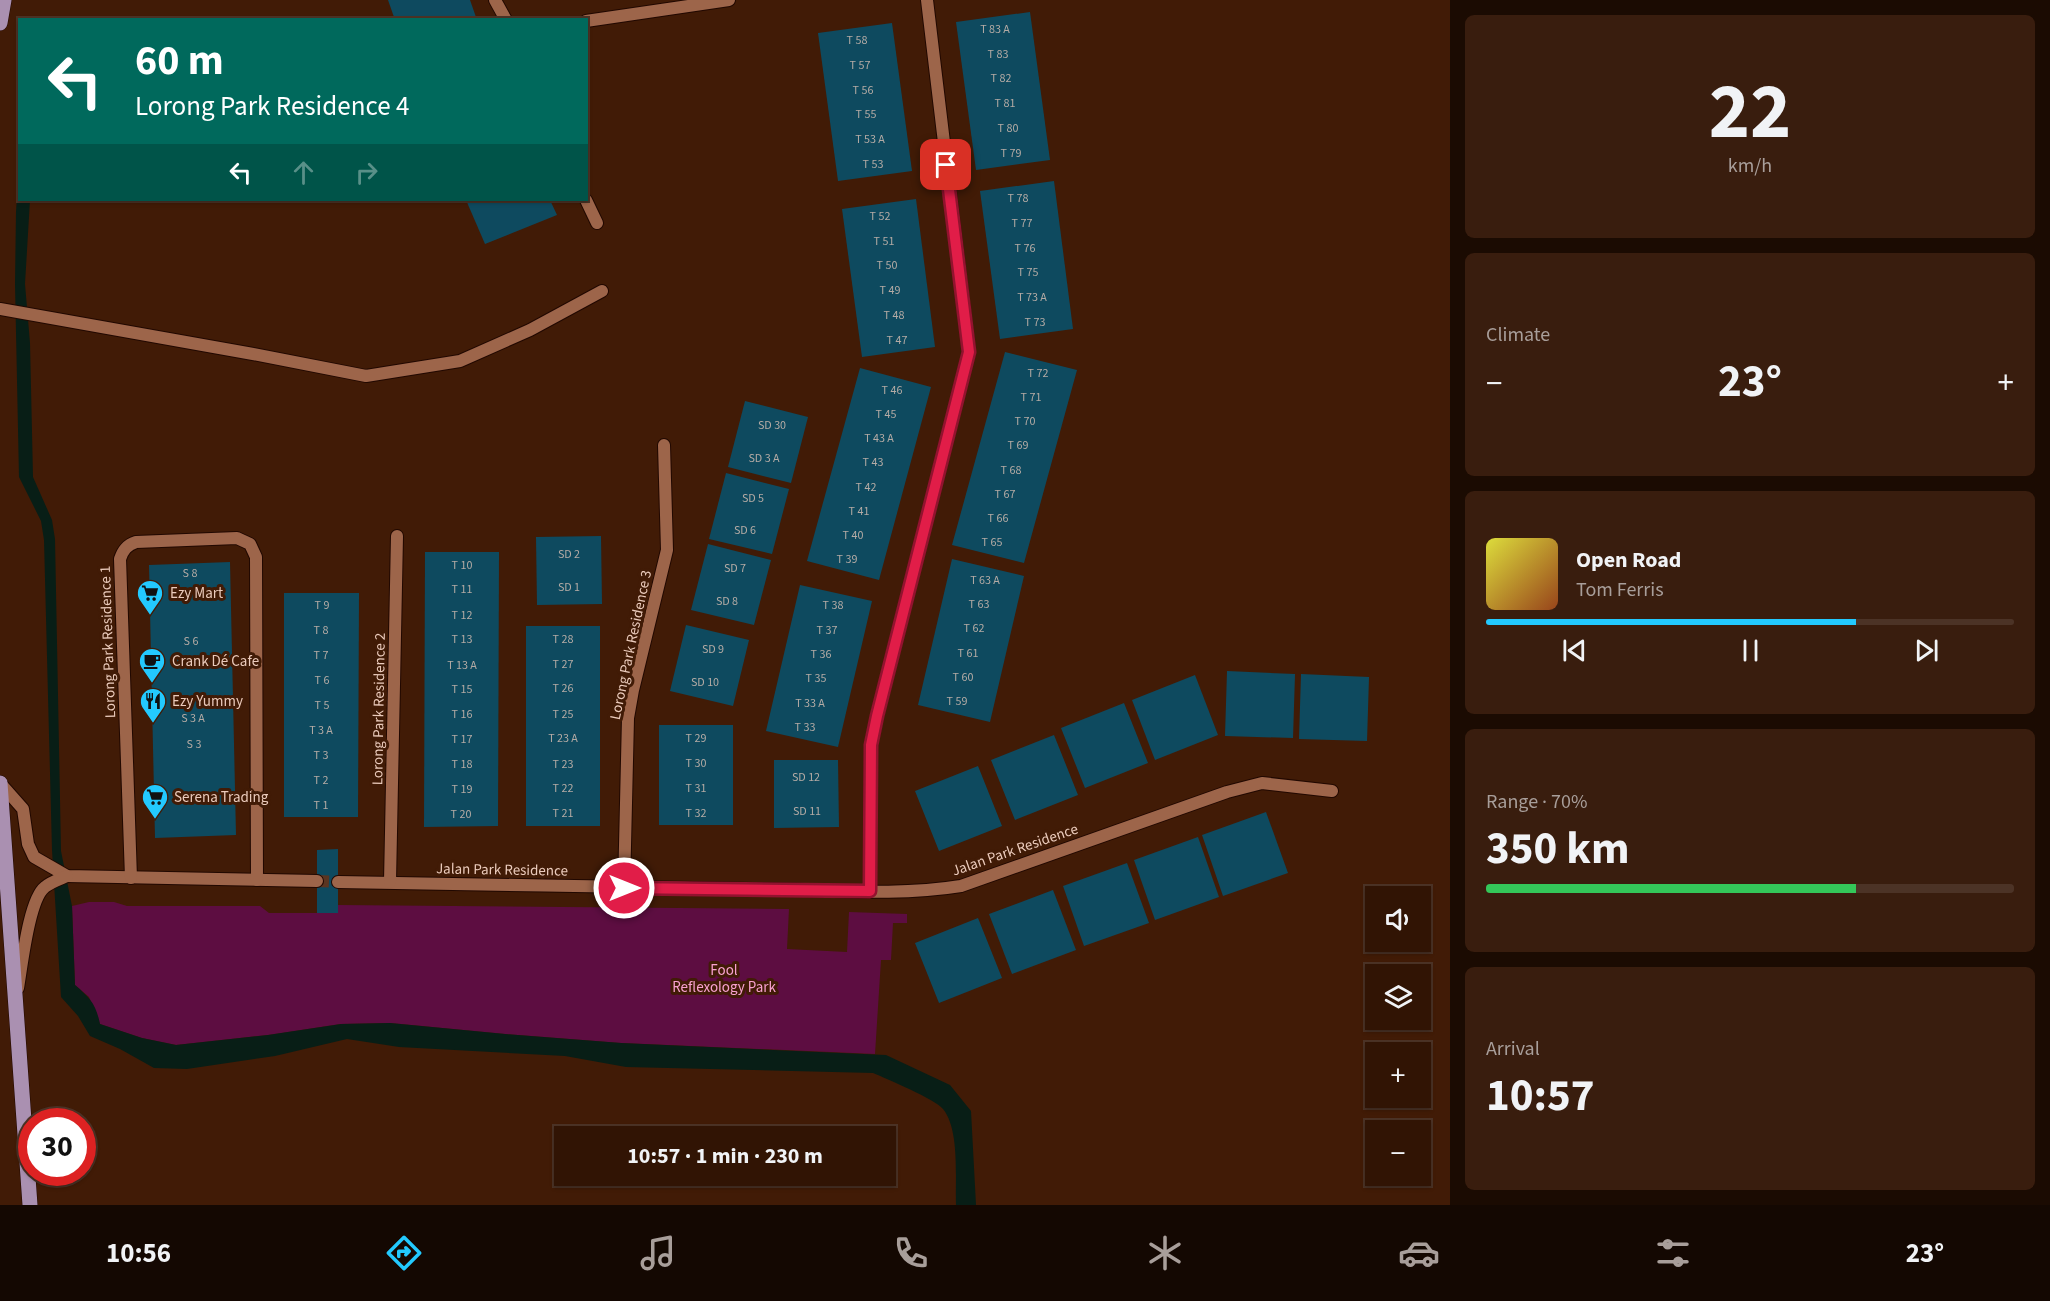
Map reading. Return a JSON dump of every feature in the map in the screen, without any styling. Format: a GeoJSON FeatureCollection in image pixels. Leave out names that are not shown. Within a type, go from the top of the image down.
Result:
{"type":"FeatureCollection","features":[{"type":"Feature","properties":{"kind":"main road"},"geometry":{"type":"LineString","coordinates":[[0,23],[4,0]]}},
{"type":"Feature","properties":{"kind":"main road"},"geometry":{"type":"LineString","coordinates":[[0,783],[30,1205]]}},
{"type":"Feature","properties":{"kind":"street"},"geometry":{"type":"LineString","coordinates":[[495,0],[505,18]]}},
{"type":"Feature","properties":{"kind":"street"},"geometry":{"type":"LineString","coordinates":[[588,21],[729,0]]}},
{"type":"Feature","properties":{"kind":"street"},"geometry":{"type":"LineString","coordinates":[[870,891],[871,745],[969,352],[927,0]]}},
{"type":"Feature","properties":{"kind":"street"},"geometry":{"type":"LineString","coordinates":[[586,201],[597,223]]}},
{"type":"Feature","properties":{"kind":"street"},"geometry":{"type":"LineString","coordinates":[[6,310],[366,376],[460,361],[530,330],[602,291]]}},
{"type":"Feature","properties":{"kind":"street","name":"Lorong Park Residence 3"},"geometry":{"type":"LineString","coordinates":[[624,888],[628,718],[667,550],[664,445]]}},
{"type":"Feature","properties":{"kind":"street","name":"Lorong Park Residence 2"},"geometry":{"type":"LineString","coordinates":[[390,882],[397,536]]}},
{"type":"Feature","properties":{"kind":"street","name":"Lorong Park Residence 1"},"geometry":{"type":"LineString","coordinates":[[131,878],[120,559],[125,548],[136,542],[237,538],[250,544],[256,557],[257,880]]}},
{"type":"Feature","properties":{"kind":"street"},"geometry":{"type":"LineString","coordinates":[[0,783],[23,809],[27,844],[34,857],[42,864],[67,876],[317,881]]}},
{"type":"Feature","properties":{"kind":"street","name":"Jalan Park Residence"},"geometry":{"type":"LineString","coordinates":[[338,882],[624,888],[932,890],[961,886],[1227,792],[1262,783],[1332,791]]}},
{"type":"Feature","properties":{"kind":"street"},"geometry":{"type":"LineString","coordinates":[[16,1001],[36,897],[45,887],[67,876]]}},
{"type":"Feature","properties":{"kind":"green space","name":"Fool Reflexology Park"},"geometry":{"type":"Polygon","coordinates":[[[89,902],[114,902],[127,906],[260,906],[269,913],[338,913],[338,905],[789,909],[787,949],[847,952],[849,912],[907,914],[907,923],[893,923],[891,960],[881,960],[875,1054],[621,1043],[390,1023],[341,1024],[176,1045],[142,1038],[100,1024],[89,997],[75,985],[72,906],[89,902]]]}},
{"type":"Feature","properties":{"kind":"shaded area"},"geometry":{"type":"Polygon","coordinates":[[[18,181],[18,201],[30,201],[25,284],[30,343],[33,477],[52,520],[55,539],[61,851],[72,906],[75,985],[92,1002],[100,1024],[142,1038],[176,1045],[341,1024],[390,1023],[621,1043],[886,1055],[950,1085],[971,1111],[976,1205],[956,1205],[954,1142],[952,1129],[943,1109],[921,1095],[873,1073],[626,1067],[565,1056],[399,1047],[347,1039],[275,1056],[187,1069],[154,1068],[90,1036],[78,1016],[61,997],[52,850],[44,540],[41,521],[19,477],[15,284],[18,181]]]}},
{"type":"Feature","properties":{"kind":"building"},"geometry":{"type":"Polygon","coordinates":[[[388,0],[470,0],[476,18],[394,18],[388,0]]]}},
{"type":"Feature","properties":{"kind":"building"},"geometry":{"type":"Polygon","coordinates":[[[1030,12],[1050,160],[976,170],[956,22],[1030,12]]]}},
{"type":"Feature","properties":{"kind":"building"},"geometry":{"type":"Polygon","coordinates":[[[892,23],[912,171],[838,181],[818,33],[892,23]]]}},
{"type":"Feature","properties":{"kind":"building"},"geometry":{"type":"Polygon","coordinates":[[[1054,181],[1073,329],[1000,339],[980,191],[1054,181]]]}},
{"type":"Feature","properties":{"kind":"building"},"geometry":{"type":"Polygon","coordinates":[[[916,199],[935,347],[862,357],[842,209],[916,199]]]}},
{"type":"Feature","properties":{"kind":"building"},"geometry":{"type":"Polygon","coordinates":[[[466,201],[550,201],[557,215],[485,244],[466,201]]]}},
{"type":"Feature","properties":{"kind":"building"},"geometry":{"type":"Polygon","coordinates":[[[1005,352],[1077,370],[1024,563],[952,545],[1005,352]]]}},
{"type":"Feature","properties":{"kind":"building"},"geometry":{"type":"Polygon","coordinates":[[[860,368],[931,387],[879,580],[807,561],[860,368]]]}},
{"type":"Feature","properties":{"kind":"building"},"geometry":{"type":"Polygon","coordinates":[[[745,401],[808,417],[791,483],[728,467],[745,401]]]}},
{"type":"Feature","properties":{"kind":"building"},"geometry":{"type":"Polygon","coordinates":[[[726,473],[789,489],[772,554],[709,539],[726,473]]]}},
{"type":"Feature","properties":{"kind":"building"},"geometry":{"type":"Polygon","coordinates":[[[601,536],[602,604],[537,605],[536,537],[601,536]]]}},
{"type":"Feature","properties":{"kind":"building"},"geometry":{"type":"Polygon","coordinates":[[[708,544],[771,560],[754,625],[691,610],[708,544]]]}},
{"type":"Feature","properties":{"kind":"building"},"geometry":{"type":"Polygon","coordinates":[[[425,552],[499,552],[498,826],[424,827],[425,552]]]}},
{"type":"Feature","properties":{"kind":"building"},"geometry":{"type":"Polygon","coordinates":[[[952,559],[1024,576],[990,722],[918,705],[952,559]]]}},
{"type":"Feature","properties":{"kind":"building"},"geometry":{"type":"Polygon","coordinates":[[[230,562],[236,835],[155,838],[149,565],[230,562]]]}},
{"type":"Feature","properties":{"kind":"building"},"geometry":{"type":"Polygon","coordinates":[[[800,585],[872,601],[838,747],[766,731],[800,585]]]}},
{"type":"Feature","properties":{"kind":"building"},"geometry":{"type":"Polygon","coordinates":[[[284,593],[359,593],[358,817],[284,817],[284,593]]]}},
{"type":"Feature","properties":{"kind":"building"},"geometry":{"type":"Polygon","coordinates":[[[686,625],[749,640],[733,706],[670,691],[686,625]]]}},
{"type":"Feature","properties":{"kind":"building"},"geometry":{"type":"Polygon","coordinates":[[[526,626],[600,626],[600,826],[526,826],[526,626]]]}},
{"type":"Feature","properties":{"kind":"building"},"geometry":{"type":"Polygon","coordinates":[[[1227,671],[1295,674],[1293,738],[1225,736],[1227,671]]]}},
{"type":"Feature","properties":{"kind":"building"},"geometry":{"type":"Polygon","coordinates":[[[1301,674],[1369,677],[1367,741],[1299,739],[1301,674]]]}},
{"type":"Feature","properties":{"kind":"building"},"geometry":{"type":"Polygon","coordinates":[[[1195,675],[1218,735],[1155,760],[1132,700],[1195,675]]]}},
{"type":"Feature","properties":{"kind":"building"},"geometry":{"type":"Polygon","coordinates":[[[1124,703],[1148,763],[1085,788],[1061,728],[1124,703]]]}},
{"type":"Feature","properties":{"kind":"building"},"geometry":{"type":"Polygon","coordinates":[[[659,725],[733,725],[733,825],[659,825],[659,725]]]}},
{"type":"Feature","properties":{"kind":"building"},"geometry":{"type":"Polygon","coordinates":[[[1054,735],[1078,795],[1015,820],[991,760],[1054,735]]]}},
{"type":"Feature","properties":{"kind":"building"},"geometry":{"type":"Polygon","coordinates":[[[774,760],[838,760],[839,827],[774,828],[774,760]]]}},
{"type":"Feature","properties":{"kind":"building"},"geometry":{"type":"Polygon","coordinates":[[[978,766],[1002,826],[939,851],[915,791],[978,766]]]}},
{"type":"Feature","properties":{"kind":"building"},"geometry":{"type":"Polygon","coordinates":[[[1266,812],[1288,873],[1223,896],[1202,835],[1266,812]]]}},
{"type":"Feature","properties":{"kind":"building"},"geometry":{"type":"Polygon","coordinates":[[[1198,837],[1219,897],[1155,920],[1134,860],[1198,837]]]}},
{"type":"Feature","properties":{"kind":"building"},"geometry":{"type":"Polygon","coordinates":[[[338,849],[338,913],[317,913],[317,850],[338,849]]]}},
{"type":"Feature","properties":{"kind":"building"},"geometry":{"type":"Polygon","coordinates":[[[1127,863],[1149,923],[1084,946],[1063,886],[1127,863]]]}},
{"type":"Feature","properties":{"kind":"building"},"geometry":{"type":"Polygon","coordinates":[[[1053,890],[1076,950],[1012,974],[989,914],[1053,890]]]}},
{"type":"Feature","properties":{"kind":"building"},"geometry":{"type":"Polygon","coordinates":[[[978,918],[1002,978],[939,1003],[915,943],[978,918]]]}},
{"type":"Feature","properties":{"kind":"tunnel"},"geometry":{"type":"LineString","coordinates":[[317,881],[338,882]]}},
{"type":"Feature","properties":{"kind":"place","name":"Ezy Mart"},"geometry":{"type":"Point","coordinates":[150,616]}},
{"type":"Feature","properties":{"kind":"place","name":"Crank Dé Cafe"},"geometry":{"type":"Point","coordinates":[152,684]}},
{"type":"Feature","properties":{"kind":"place","name":"Ezy Yummy"},"geometry":{"type":"Point","coordinates":[153,724]}},
{"type":"Feature","properties":{"kind":"place","name":"Serena Trading"},"geometry":{"type":"Point","coordinates":[155,820]}},
{"type":"Feature","properties":{"kind":"route"},"geometry":{"type":"LineString","coordinates":[[624,888],[870,891],[871,745],[969,352],[946,165]]}}]}
